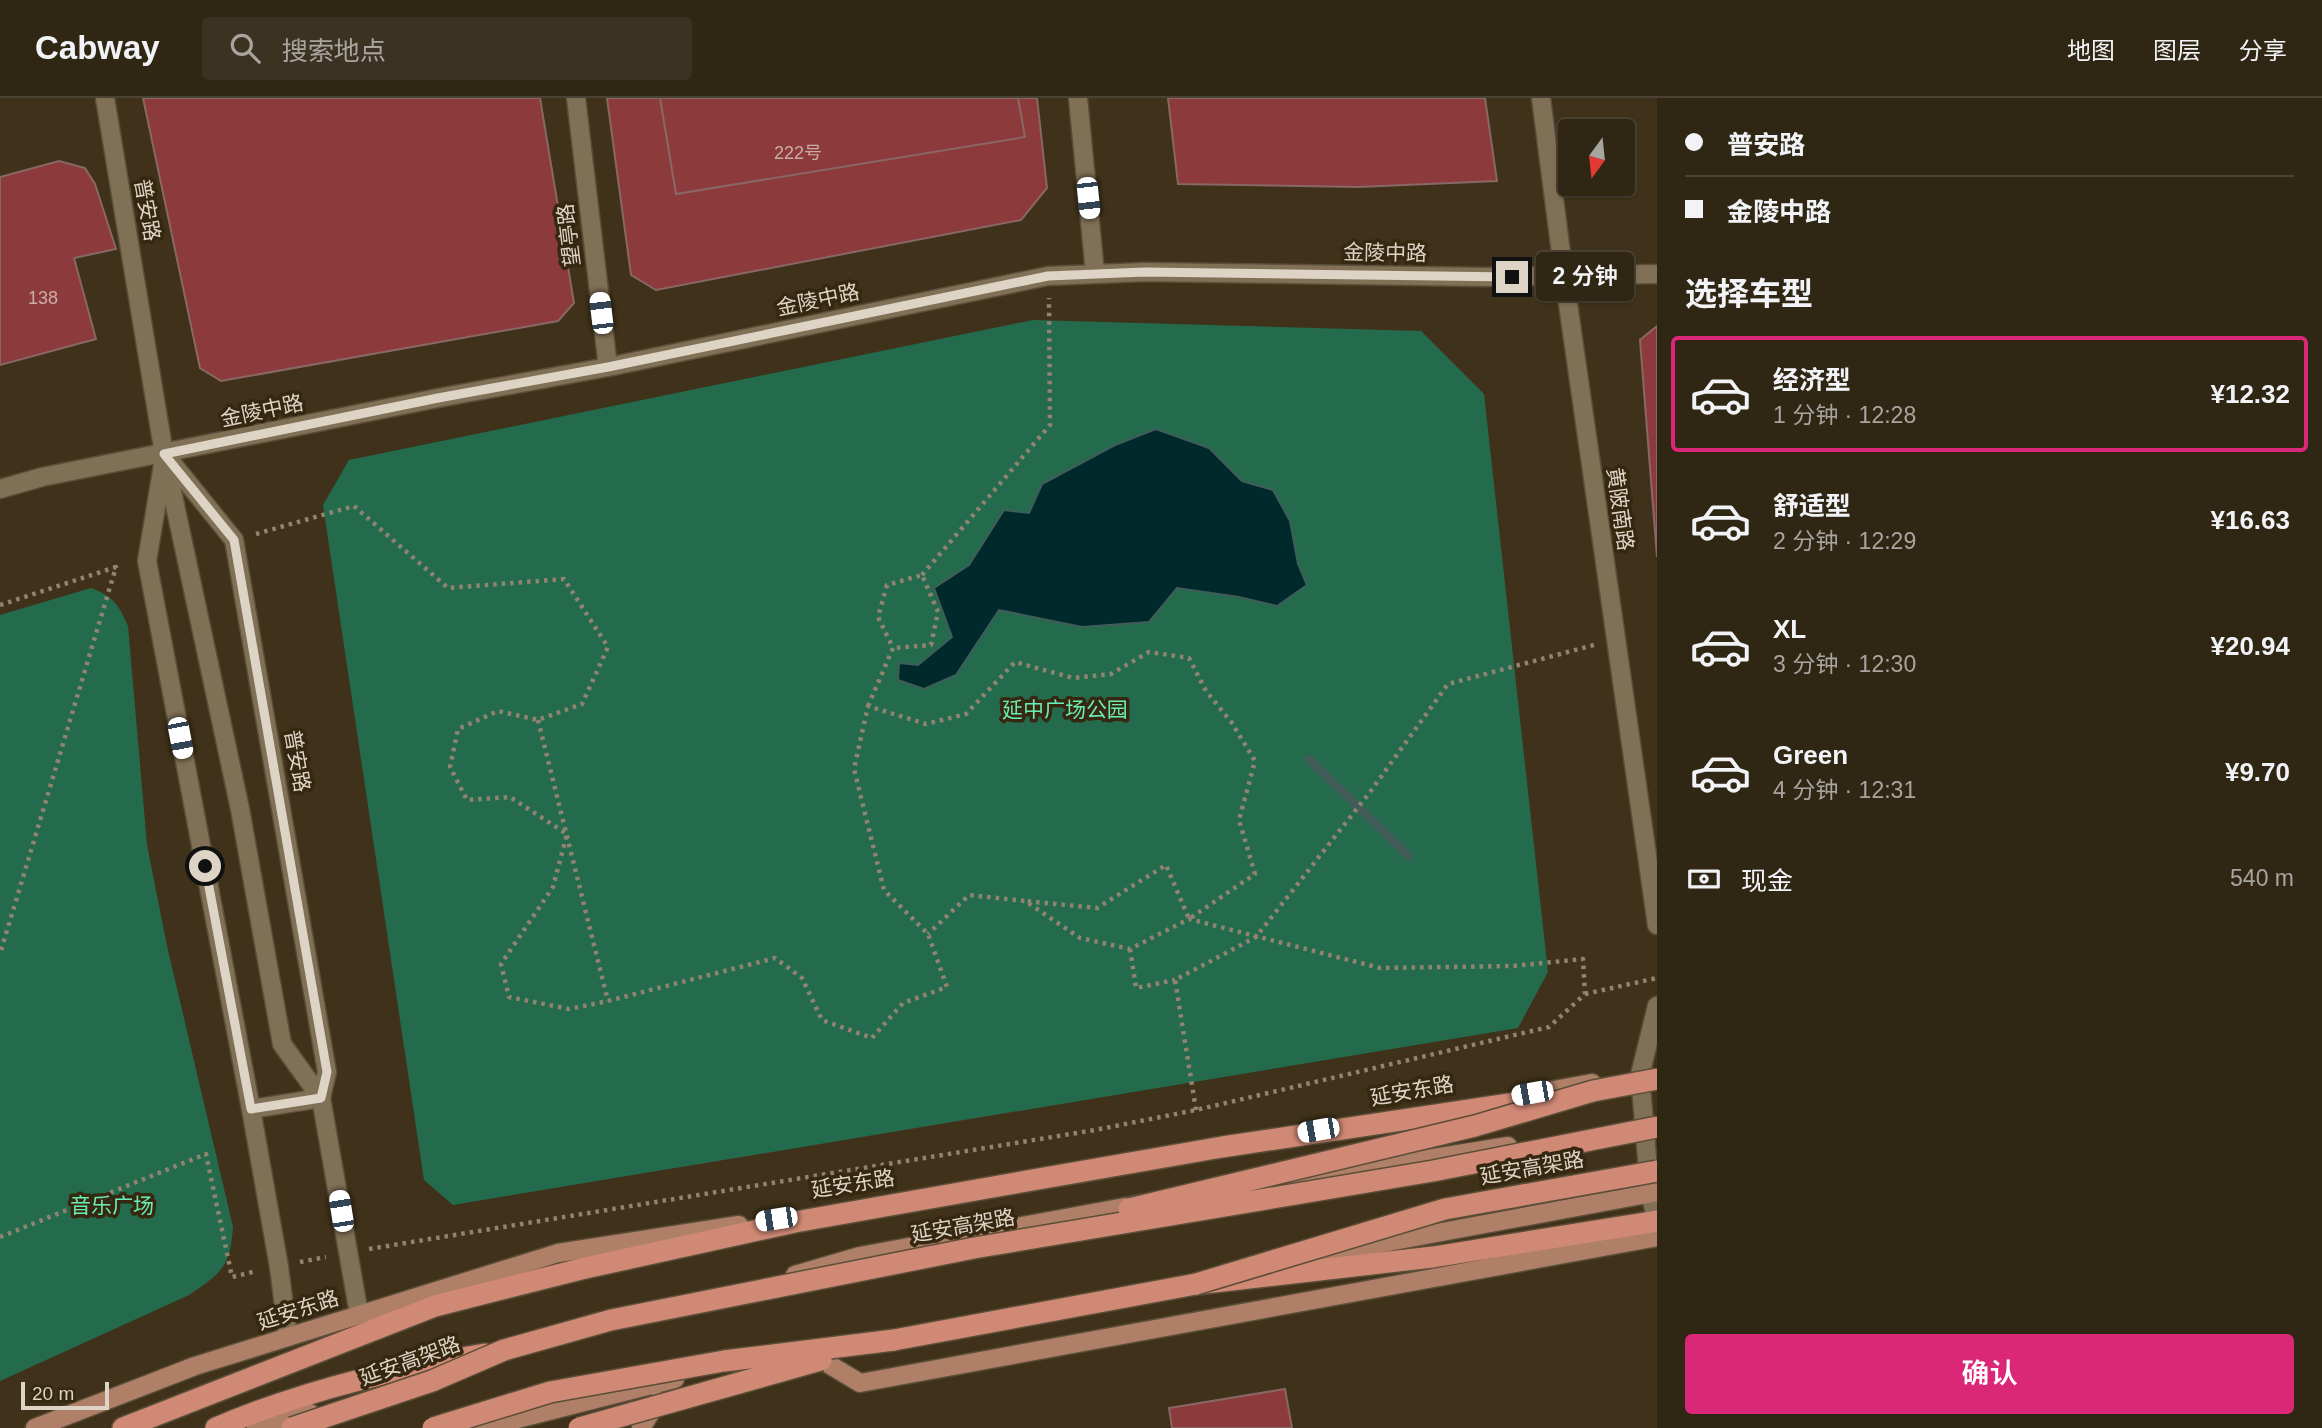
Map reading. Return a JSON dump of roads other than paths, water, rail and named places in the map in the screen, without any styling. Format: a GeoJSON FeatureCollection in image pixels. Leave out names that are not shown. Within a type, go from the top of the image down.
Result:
{"type":"FeatureCollection","features":[{"type":"Feature","properties":{"kind":"highway"},"geometry":{"type":"LineString","coordinates":[[974,1248],[1314,1163],[1475,1126],[1651,1075]]}},
{"type":"Feature","properties":{"kind":"highway"},"geometry":{"type":"LineString","coordinates":[[123,1428],[435,1306],[581,1269],[795,1222],[997,1186],[1222,1147],[1593,1091]]}},
{"type":"Feature","properties":{"kind":"highway","name":"延安高架路"},"geometry":{"type":"LineString","coordinates":[[292,1428],[432,1381],[504,1350],[611,1320],[974,1248],[1433,1171],[1653,1124]]}},
{"type":"Feature","properties":{"kind":"highway","name":"延安高架路"},"geometry":{"type":"LineString","coordinates":[[433,1428],[550,1392],[724,1361],[894,1340],[1196,1283],[1445,1209],[1657,1171]]}},
{"type":"Feature","properties":{"kind":"highway"},"geometry":{"type":"LineString","coordinates":[[1196,1283],[1433,1258],[1657,1221]]}},
{"type":"Feature","properties":{"kind":"highway"},"geometry":{"type":"LineString","coordinates":[[579,1428],[894,1340]]}},
{"type":"Feature","properties":{"kind":"highway"},"geometry":{"type":"LineString","coordinates":[[216,1428],[311,1394],[408,1367],[504,1350]]}},
{"type":"Feature","properties":{"kind":"main road","name":"延安东路"},"geometry":{"type":"LineString","coordinates":[[35,1428],[195,1366],[558,1253],[1103,1167],[1651,1075]]}},
{"type":"Feature","properties":{"kind":"main road"},"geometry":{"type":"LineString","coordinates":[[256,1428],[860,1256],[1111,1209],[1653,1124]]}},
{"type":"Feature","properties":{"kind":"main road"},"geometry":{"type":"LineString","coordinates":[[482,1428],[801,1348],[1654,1192]]}},
{"type":"Feature","properties":{"kind":"main road"},"geometry":{"type":"LineString","coordinates":[[801,1348],[860,1383],[1657,1237]]}},
{"type":"Feature","properties":{"kind":"main road"},"geometry":{"type":"LineString","coordinates":[[641,1428],[670,1380]]}},
{"type":"Feature","properties":{"kind":"street","name":"普安路"},"geometry":{"type":"LineString","coordinates":[[105,98],[164,454],[240,810],[282,1044],[321,1098]]}},
{"type":"Feature","properties":{"kind":"street","name":"望亭路"},"geometry":{"type":"LineString","coordinates":[[576,98],[608,367]]}},
{"type":"Feature","properties":{"kind":"street"},"geometry":{"type":"LineString","coordinates":[[1078,98],[1096,273]]}},
{"type":"Feature","properties":{"kind":"street","name":"黄陂南路"},"geometry":{"type":"LineString","coordinates":[[1541,98],[1657,925]]}},
{"type":"Feature","properties":{"kind":"street","name":"金陵中路"},"geometry":{"type":"LineString","coordinates":[[0,489],[42,477],[608,367],[1048,276],[1096,273],[1564,276],[1657,274]]}},
{"type":"Feature","properties":{"kind":"street","name":"普安路"},"geometry":{"type":"LineString","coordinates":[[164,454],[234,540],[327,1072],[321,1098],[359,1314]]}},
{"type":"Feature","properties":{"kind":"street","name":"普安路"},"geometry":{"type":"LineString","coordinates":[[164,454],[147,561],[251,1109],[279,1267],[288,1337]]}},
{"type":"Feature","properties":{"kind":"street"},"geometry":{"type":"LineString","coordinates":[[1657,1006],[1651,1075],[1657,1221]]}},
{"type":"Feature","properties":{"kind":"street"},"geometry":{"type":"LineString","coordinates":[[251,1109],[321,1098]]}},
{"type":"Feature","properties":{"kind":"water"},"geometry":{"type":"Polygon","coordinates":[[[1156,429],[1209,448],[1242,481],[1273,490],[1290,521],[1298,564],[1307,585],[1277,606],[1239,597],[1177,588],[1149,622],[1082,627],[999,610],[956,675],[924,689],[898,680],[899,663],[918,665],[952,637],[934,588],[969,565],[1004,510],[1029,513],[1042,484],[1115,445],[1156,429]]]}},
{"type":"Feature","properties":{"kind":"waterway"},"geometry":{"type":"LineString","coordinates":[[1309,759],[1409,856]]}},
{"type":"Feature","properties":{"kind":"park label","name":"延中广场公园"},"geometry":{"type":"Point","coordinates":[1065,710]}},
{"type":"Feature","properties":{"kind":"park label","name":"音乐广场"},"geometry":{"type":"Point","coordinates":[112,1206]}}]}
